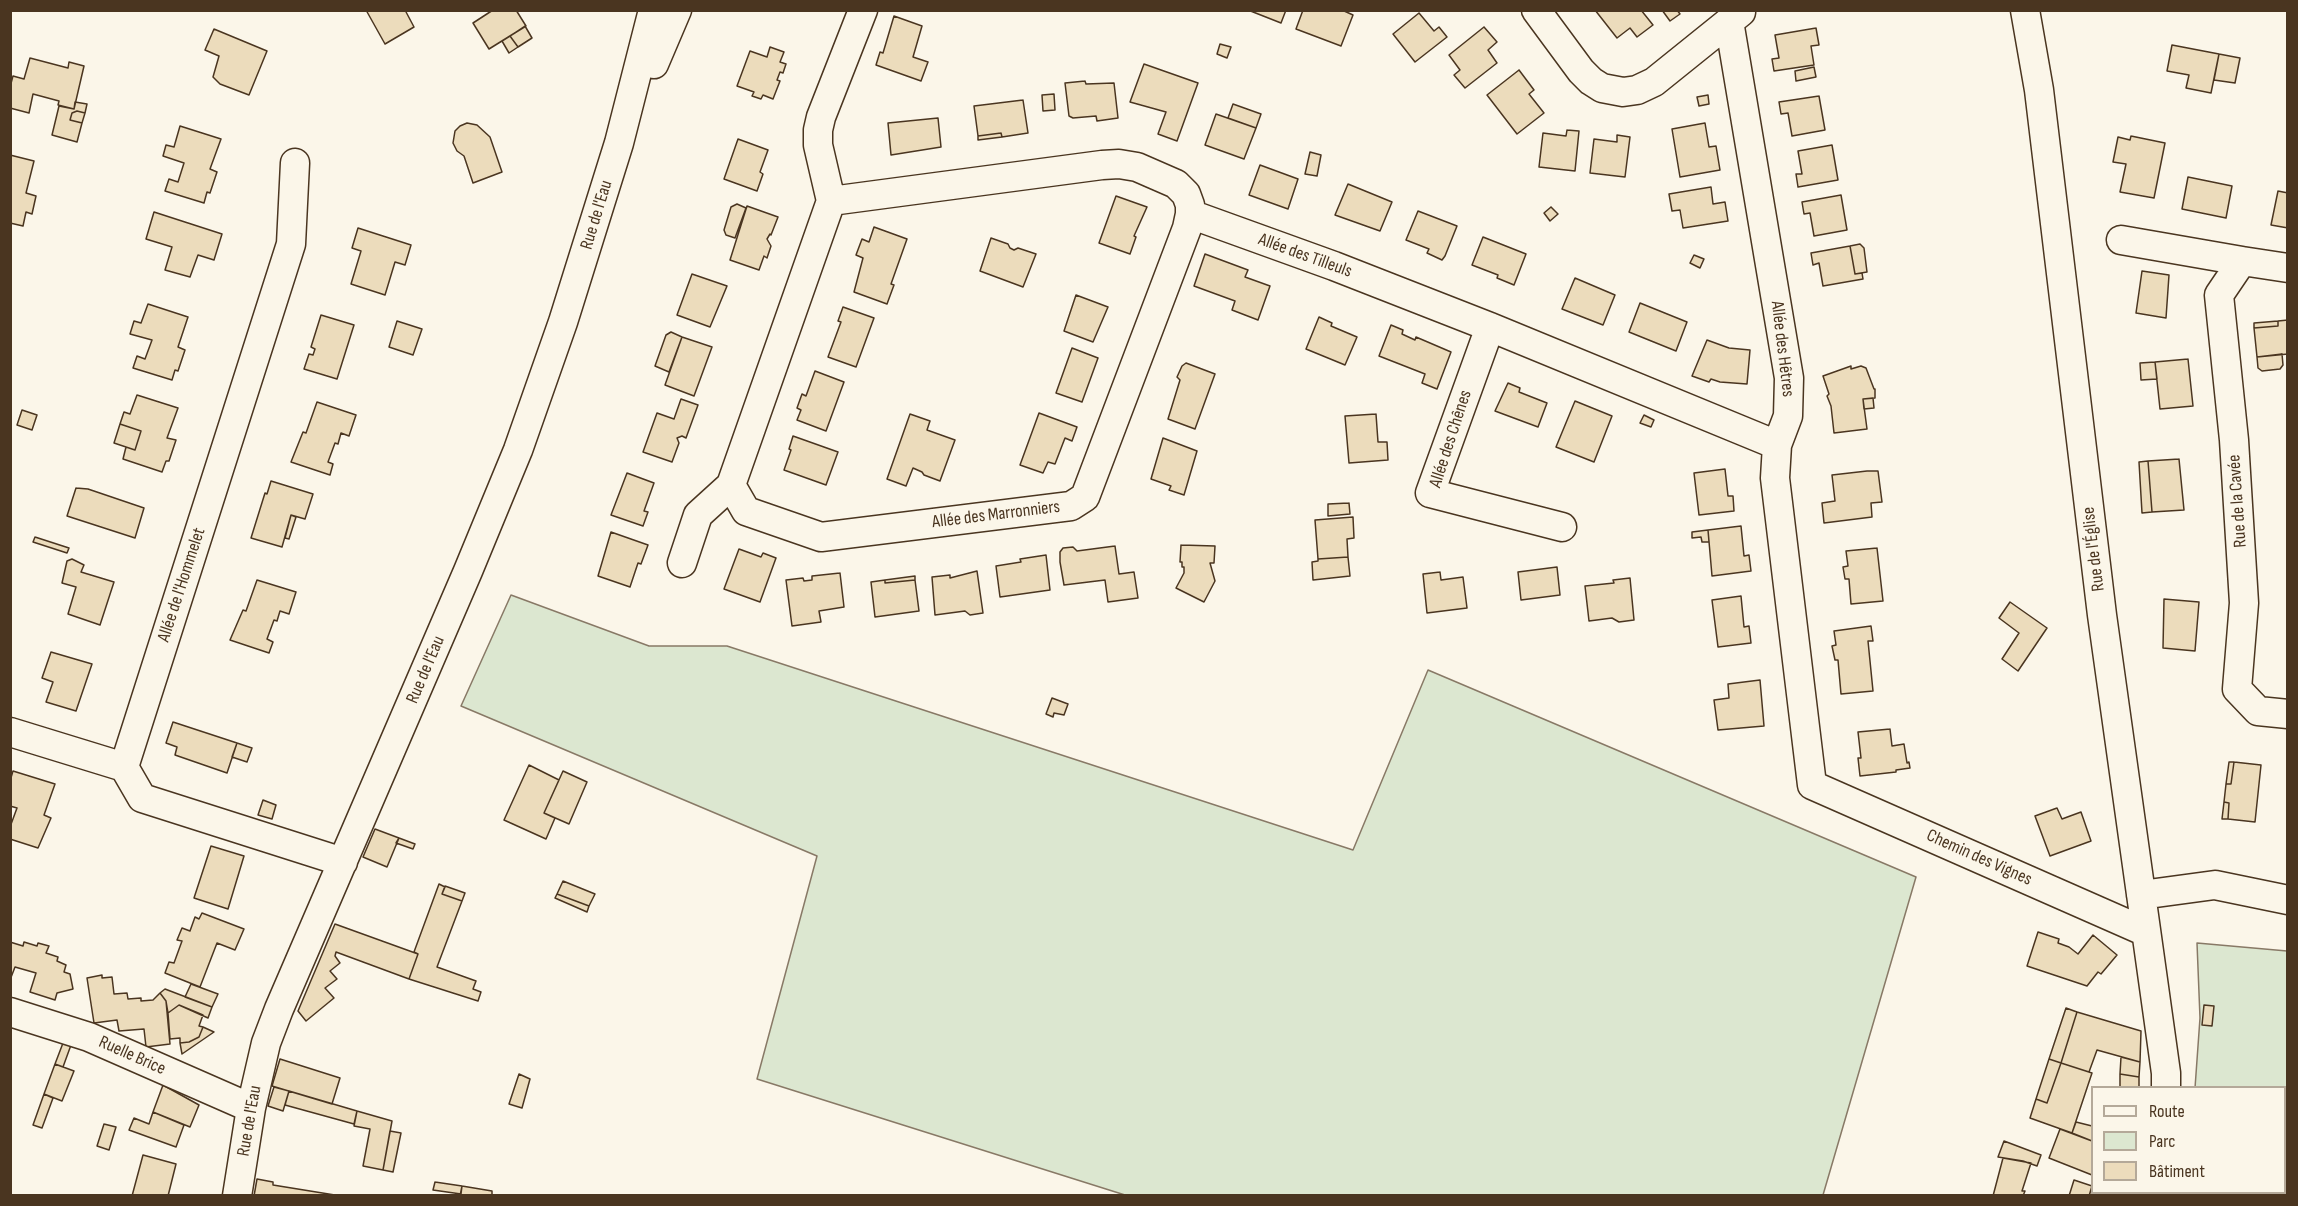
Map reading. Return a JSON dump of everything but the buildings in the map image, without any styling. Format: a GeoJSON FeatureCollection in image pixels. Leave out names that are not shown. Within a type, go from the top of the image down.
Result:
{"type":"FeatureCollection","features":[{"type":"Feature","properties":{"kind":"street"},"geometry":{"type":"LineString","coordinates":[[619,143],[653,10]]}},
{"type":"Feature","properties":{"kind":"street"},"geometry":{"type":"LineString","coordinates":[[619,143],[677,10]]}},
{"type":"Feature","properties":{"kind":"street"},"geometry":{"type":"LineString","coordinates":[[682,563],[698,515],[731,485],[831,201],[818,145],[818,130],[863,10]]}},
{"type":"Feature","properties":{"kind":"street"},"geometry":{"type":"LineString","coordinates":[[1536,10],[1581,71],[1602,88],[1623,92],[1636,90],[1654,82],[1736,16]]}},
{"type":"Feature","properties":{"kind":"street","name":"Rue de l'Église"},"geometry":{"type":"LineString","coordinates":[[2025,10],[2039,90],[2102,615],[2166,1086]]}},
{"type":"Feature","properties":{"kind":"street","name":"Allée des Hêtres"},"geometry":{"type":"LineString","coordinates":[[1736,16],[1789,378],[1788,416],[1777,445],[1775,478],[1812,785]]}},
{"type":"Feature","properties":{"kind":"street","name":"Rue de l'Eau"},"geometry":{"type":"LineString","coordinates":[[237,1196],[251,1108],[263,1053],[518,450],[560,332],[619,143]]}},
{"type":"Feature","properties":{"kind":"street","name":"Allée de l'Hommelet"},"geometry":{"type":"LineString","coordinates":[[123,767],[291,244],[295,164]]}},
{"type":"Feature","properties":{"kind":"street"},"geometry":{"type":"LineString","coordinates":[[831,201],[1119,164],[1137,166],[1176,184],[1185,194],[1190,205],[1190,214]]}},
{"type":"Feature","properties":{"kind":"street","name":"Allée des Tilleuls"},"geometry":{"type":"LineString","coordinates":[[1190,214],[1334,266],[1490,327],[1777,445]]}},
{"type":"Feature","properties":{"kind":"street","name":"Allée des Marronniers"},"geometry":{"type":"LineString","coordinates":[[731,485],[746,511],[821,537],[1071,506],[1085,497],[1187,228],[1190,214]]}},
{"type":"Feature","properties":{"kind":"street"},"geometry":{"type":"LineString","coordinates":[[2121,240],[2288,268]]}},
{"type":"Feature","properties":{"kind":"street","name":"Rue de la Cavée"},"geometry":{"type":"LineString","coordinates":[[2242,261],[2219,294],[2234,440],[2244,603],[2237,689],[2258,711],[2288,714]]}},
{"type":"Feature","properties":{"kind":"street","name":"Allée des Chênes"},"geometry":{"type":"LineString","coordinates":[[1490,327],[1430,493],[1562,527]]}},
{"type":"Feature","properties":{"kind":"street"},"geometry":{"type":"LineString","coordinates":[[10,732],[123,767],[142,798],[343,862]]}},
{"type":"Feature","properties":{"kind":"street","name":"Chemin des Vignes"},"geometry":{"type":"LineString","coordinates":[[1812,785],[2146,932]]}},
{"type":"Feature","properties":{"kind":"street"},"geometry":{"type":"LineString","coordinates":[[2141,895],[2215,885],[2288,900]]}},
{"type":"Feature","properties":{"kind":"street","name":"Ruelle Brice"},"geometry":{"type":"LineString","coordinates":[[10,1012],[89,1037],[251,1108]]}},
{"type":"Feature","properties":{"kind":"green space"},"geometry":{"type":"Polygon","coordinates":[[[511,595],[649,646],[727,646],[1353,850],[1428,670],[1916,877],[1823,1195],[1125,1195],[757,1079],[817,856],[461,706],[511,595]]]}},
{"type":"Feature","properties":{"kind":"green space"},"geometry":{"type":"Polygon","coordinates":[[[2197,943],[2287,951],[2287,1195],[2248,1194],[2286,1194],[2286,1086],[2195,1086],[2200,1018],[2197,943]]]}}]}
